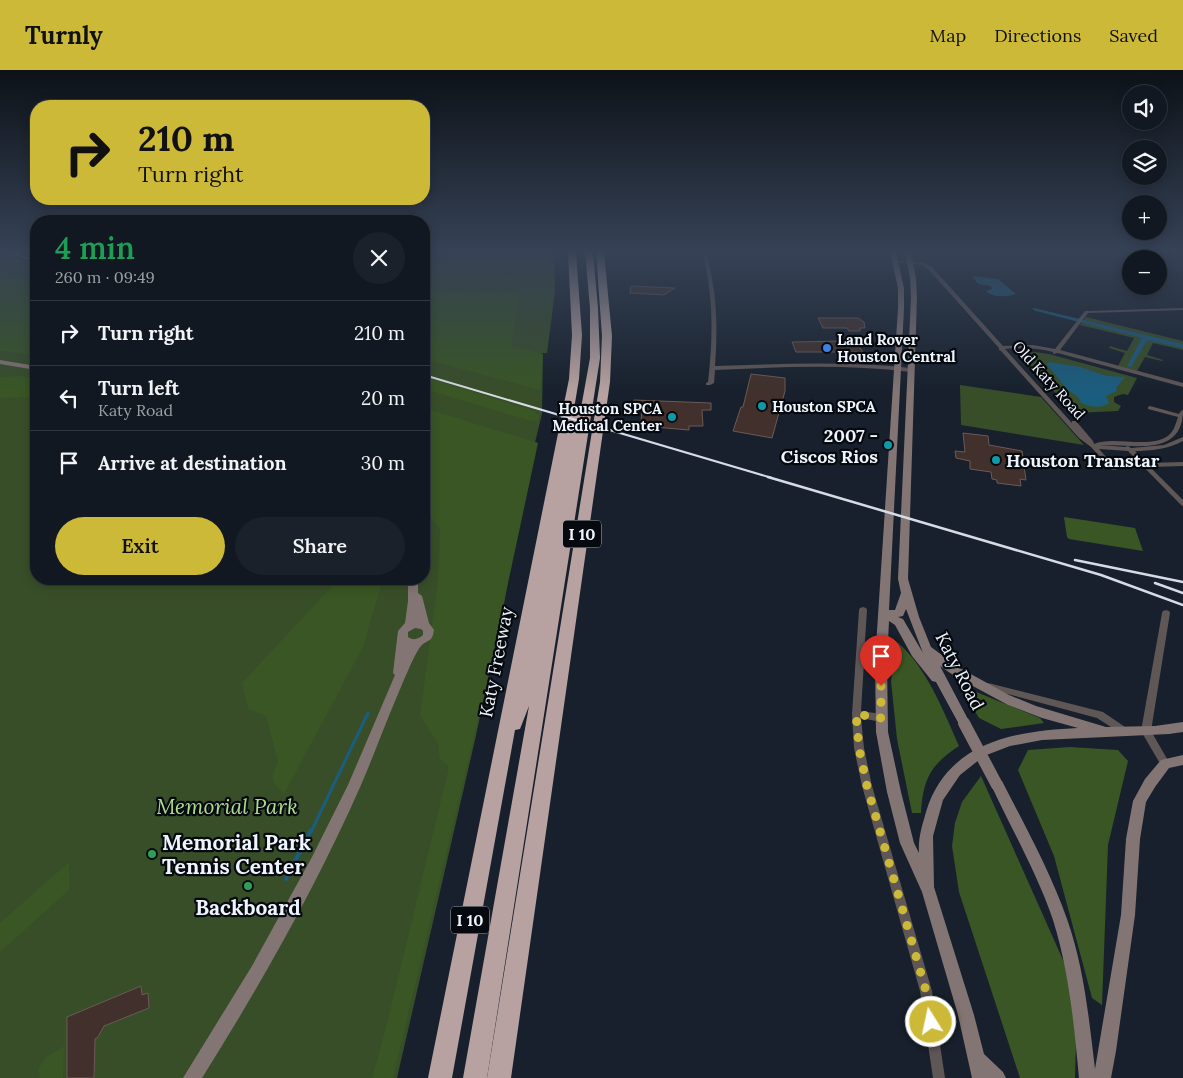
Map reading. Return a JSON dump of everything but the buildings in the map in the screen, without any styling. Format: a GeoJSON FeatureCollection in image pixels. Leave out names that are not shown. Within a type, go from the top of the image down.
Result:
{"type":"FeatureCollection","features":[{"type":"Feature","properties":{"kind":"highway","name":"Katy Freeway"},"geometry":{"type":"LineString","coordinates":[[440,1078],[574,379],[577,335],[575,299]]}},
{"type":"Feature","properties":{"kind":"highway"},"geometry":{"type":"LineString","coordinates":[[500,762],[527,689],[582,388],[587,299]]}},
{"type":"Feature","properties":{"kind":"highway"},"geometry":{"type":"LineString","coordinates":[[475,1078],[595,358],[593,299]]}},
{"type":"Feature","properties":{"kind":"highway","name":"I 10"},"geometry":{"type":"LineString","coordinates":[[499,1078],[513,999],[605,382],[607,336],[605,299]]}},
{"type":"Feature","properties":{"kind":"main road"},"geometry":{"type":"LineString","coordinates":[[901,299],[899,368],[881,662],[882,732],[907,843],[929,892],[981,1078]]}},
{"type":"Feature","properties":{"kind":"main road","name":"Katy Road"},"geometry":{"type":"LineString","coordinates":[[914,299],[903,579],[905,592],[912,617],[923,642],[1039,869],[1060,920],[1075,981],[1088,1078]]}},
{"type":"Feature","properties":{"kind":"main road"},"geometry":{"type":"LineString","coordinates":[[0,362],[30,367]]}},
{"type":"Feature","properties":{"kind":"main road"},"geometry":{"type":"LineString","coordinates":[[898,379],[910,381]]}},
{"type":"Feature","properties":{"kind":"main road"},"geometry":{"type":"LineString","coordinates":[[896,421],[908,422]]}},
{"type":"Feature","properties":{"kind":"main road"},"geometry":{"type":"LineString","coordinates":[[410,626],[413,585]]}},
{"type":"Feature","properties":{"kind":"main road"},"geometry":{"type":"LineString","coordinates":[[192,1078],[261,967],[292,910],[353,786],[398,682],[417,644],[428,636],[429,630],[424,625],[414,585]]}},
{"type":"Feature","properties":{"kind":"main road"},"geometry":{"type":"LineString","coordinates":[[885,614],[899,613],[905,592]]}},
{"type":"Feature","properties":{"kind":"main road"},"geometry":{"type":"LineString","coordinates":[[885,614],[899,622],[924,664],[946,690]]}},
{"type":"Feature","properties":{"kind":"main road"},"geometry":{"type":"LineString","coordinates":[[398,682],[403,631],[410,626],[424,625]]}},
{"type":"Feature","properties":{"kind":"main road"},"geometry":{"type":"LineString","coordinates":[[403,639],[408,643],[417,644]]}},
{"type":"Feature","properties":{"kind":"main road"},"geometry":{"type":"LineString","coordinates":[[923,642],[937,658],[972,681],[984,685],[1003,698],[1106,732]]}},
{"type":"Feature","properties":{"kind":"main road"},"geometry":{"type":"LineString","coordinates":[[929,892],[926,838],[930,814],[937,797],[950,777],[966,761],[981,750],[1034,736],[1146,731],[1183,727]]}},
{"type":"Feature","properties":{"kind":"main road"},"geometry":{"type":"LineString","coordinates":[[1102,1078],[1108,1051],[1128,915],[1134,833],[1140,801],[1150,783],[1162,768],[1183,760]]}},
{"type":"Feature","properties":{"kind":"main road"},"geometry":{"type":"LineString","coordinates":[[977,1059],[997,1078]]}},
{"type":"Feature","properties":{"kind":"street"},"geometry":{"type":"LineString","coordinates":[[708,384],[711,382],[713,368],[712,299]]}},
{"type":"Feature","properties":{"kind":"street","name":"Old Katy Road"},"geometry":{"type":"LineString","coordinates":[[958,299],[1045,394]]}},
{"type":"Feature","properties":{"kind":"street"},"geometry":{"type":"LineString","coordinates":[[1056,353],[1077,324],[1089,312],[1183,309]]}},
{"type":"Feature","properties":{"kind":"street"},"geometry":{"type":"LineString","coordinates":[[1003,348],[1033,347],[1183,389]]}},
{"type":"Feature","properties":{"kind":"street"},"geometry":{"type":"LineString","coordinates":[[1003,348],[1010,352],[1036,351],[1056,353]]}},
{"type":"Feature","properties":{"kind":"street","name":"Old Katy Road"},"geometry":{"type":"LineString","coordinates":[[1010,352],[1081,437],[1114,469]]}},
{"type":"Feature","properties":{"kind":"street"},"geometry":{"type":"LineString","coordinates":[[713,368],[822,365],[911,370]]}},
{"type":"Feature","properties":{"kind":"street"},"geometry":{"type":"LineString","coordinates":[[1124,371],[1183,384]]}},
{"type":"Feature","properties":{"kind":"street"},"geometry":{"type":"LineString","coordinates":[[1092,446],[1105,448],[1131,446],[1158,442],[1170,438],[1182,415],[1150,408]]}},
{"type":"Feature","properties":{"kind":"street"},"geometry":{"type":"LineString","coordinates":[[1131,446],[1164,447],[1183,440]]}},
{"type":"Feature","properties":{"kind":"street"},"geometry":{"type":"LineString","coordinates":[[1131,446],[1145,465],[1183,504]]}},
{"type":"Feature","properties":{"kind":"street"},"geometry":{"type":"LineString","coordinates":[[1145,465],[1183,464]]}},
{"type":"Feature","properties":{"kind":"street"},"geometry":{"type":"LineString","coordinates":[[1174,495],[1183,495]]}},
{"type":"Feature","properties":{"kind":"street"},"geometry":{"type":"LineString","coordinates":[[863,610],[856,714],[859,748],[867,786],[926,991],[939,1078]]}},
{"type":"Feature","properties":{"kind":"street"},"geometry":{"type":"LineString","coordinates":[[1162,768],[1146,731],[1148,710],[1166,613]]}},
{"type":"Feature","properties":{"kind":"street"},"geometry":{"type":"LineString","coordinates":[[860,658],[881,662]]}},
{"type":"Feature","properties":{"kind":"street"},"geometry":{"type":"LineString","coordinates":[[984,685],[1100,715],[1125,732]]}},
{"type":"Feature","properties":{"kind":"street"},"geometry":{"type":"LineString","coordinates":[[856,714],[881,718]]}},
{"type":"Feature","properties":{"kind":"green space","name":"Memorial Park"},"geometry":{"type":"Polygon","coordinates":[[[0,299],[30,299],[30,585],[430,585],[430,299],[554,299],[547,353],[540,353],[543,354],[542,414],[524,487],[504,604],[475,740],[397,1078],[0,1078],[0,299]]]}},
{"type":"Feature","properties":{"kind":"green space"},"geometry":{"type":"Polygon","coordinates":[[[0,299],[30,299],[30,354],[0,351],[0,299]]]}},
{"type":"Feature","properties":{"kind":"green space"},"geometry":{"type":"Polygon","coordinates":[[[430,299],[519,299],[511,346],[543,354],[540,390],[430,361],[430,299]]]}},
{"type":"Feature","properties":{"kind":"green space"},"geometry":{"type":"Polygon","coordinates":[[[1086,317],[1183,341],[1183,350],[1153,343],[1147,355],[1162,361],[1145,357],[1137,371],[1118,366],[1125,353],[1109,348],[1110,346],[1127,351],[1134,338],[1080,325],[1086,317]]]}},
{"type":"Feature","properties":{"kind":"green space"},"geometry":{"type":"Polygon","coordinates":[[[1035,352],[1049,354],[1137,378],[1128,395],[1123,394],[1114,397],[1114,402],[1121,406],[1118,411],[1074,413],[1018,353],[1035,352]]]}},
{"type":"Feature","properties":{"kind":"green space"},"geometry":{"type":"Polygon","coordinates":[[[0,377],[30,378],[30,397],[0,398],[0,377]]]}},
{"type":"Feature","properties":{"kind":"green space"},"geometry":{"type":"Polygon","coordinates":[[[430,379],[534,411],[539,415],[538,420],[531,421],[430,391],[430,379]]]}},
{"type":"Feature","properties":{"kind":"green space"},"geometry":{"type":"Polygon","coordinates":[[[960,385],[1041,397],[1084,445],[961,425],[960,385]]]}},
{"type":"Feature","properties":{"kind":"green space"},"geometry":{"type":"Polygon","coordinates":[[[430,410],[538,443],[486,686],[393,1078],[372,1078],[449,767],[439,758],[439,746],[420,715],[438,581],[440,529],[430,516],[430,410]]]}},
{"type":"Feature","properties":{"kind":"green space"},"geometry":{"type":"Polygon","coordinates":[[[1064,517],[1135,528],[1143,551],[1069,539],[1067,537],[1064,517]]]}},
{"type":"Feature","properties":{"kind":"green space"},"geometry":{"type":"Polygon","coordinates":[[[333,585],[381,585],[363,647],[284,794],[274,783],[272,776],[278,761],[266,716],[248,709],[242,683],[333,585]]]}},
{"type":"Feature","properties":{"kind":"green space"},"geometry":{"type":"Polygon","coordinates":[[[897,642],[925,676],[959,746],[942,759],[930,774],[924,791],[921,813],[912,813],[897,739],[891,681],[897,642]]]}},
{"type":"Feature","properties":{"kind":"green space"},"geometry":{"type":"Polygon","coordinates":[[[959,685],[1040,718],[1044,723],[1001,729],[979,718],[959,685]]]}},
{"type":"Feature","properties":{"kind":"green space"},"geometry":{"type":"Polygon","coordinates":[[[1070,747],[1118,750],[1128,761],[1108,845],[1102,1005],[1092,998],[1054,856],[1018,770],[1028,750],[1070,747]]]}},
{"type":"Feature","properties":{"kind":"green space"},"geometry":{"type":"Polygon","coordinates":[[[981,776],[1067,969],[1076,1042],[1075,1078],[1020,1078],[959,892],[952,846],[955,823],[962,802],[981,776]]]}},
{"type":"Feature","properties":{"kind":"green space"},"geometry":{"type":"Polygon","coordinates":[[[69,862],[69,890],[0,952],[0,923],[69,862]]]}},
{"type":"Feature","properties":{"kind":"green space"},"geometry":{"type":"Polygon","coordinates":[[[64,1046],[63,1078],[40,1078],[38,1069],[46,1057],[64,1046]]]}},
{"type":"Feature","properties":{"kind":"water"},"geometry":{"type":"Polygon","coordinates":[[[1032,309],[1183,344],[1183,348],[1147,340],[1131,367],[1127,366],[1142,338],[1036,311],[1032,309]]]}},
{"type":"Feature","properties":{"kind":"water"},"geometry":{"type":"Polygon","coordinates":[[[1049,362],[1080,367],[1107,376],[1125,377],[1116,388],[1117,391],[1106,396],[1109,403],[1099,407],[1092,406],[1081,403],[1077,396],[1067,389],[1047,365],[1049,362]]]}},
{"type":"Feature","properties":{"kind":"waterway"},"geometry":{"type":"LineString","coordinates":[[311,832],[368,713]]}},
{"type":"Feature","properties":{"kind":"waterway"},"geometry":{"type":"LineString","coordinates":[[286,879],[311,830]]}},
{"type":"Feature","properties":{"kind":"railway"},"geometry":{"type":"LineString","coordinates":[[430,377],[772,478]]}},
{"type":"Feature","properties":{"kind":"railway"},"geometry":{"type":"LineString","coordinates":[[768,477],[1101,575],[1183,605]]}},
{"type":"Feature","properties":{"kind":"railway"},"geometry":{"type":"LineString","coordinates":[[1075,560],[1183,582]]}},
{"type":"Feature","properties":{"kind":"railway"},"geometry":{"type":"LineString","coordinates":[[1155,583],[1183,593]]}},
{"type":"Feature","properties":{"kind":"place","name":"Land Rover Houston Central"},"geometry":{"type":"Point","coordinates":[827,348]}},
{"type":"Feature","properties":{"kind":"place","name":"Houston SPCA"},"geometry":{"type":"Point","coordinates":[762,406]}},
{"type":"Feature","properties":{"kind":"place","name":"Houston SPCA Medical Center"},"geometry":{"type":"Point","coordinates":[672,417]}},
{"type":"Feature","properties":{"kind":"place","name":"2007 - Ciscos Rios"},"geometry":{"type":"Point","coordinates":[888,445]}},
{"type":"Feature","properties":{"kind":"place","name":"Houston Transtar"},"geometry":{"type":"Point","coordinates":[996,460]}},
{"type":"Feature","properties":{"kind":"place","name":"Memorial Park Tennis Center"},"geometry":{"type":"Point","coordinates":[152,854]}},
{"type":"Feature","properties":{"kind":"place","name":"Backboard"},"geometry":{"type":"Point","coordinates":[248,886]}},
{"type":"Feature","properties":{"kind":"route"},"geometry":{"type":"LineString","coordinates":[[881,686],[881,718],[856,714],[859,748],[867,786],[926,991],[931,1022]]}}]}
